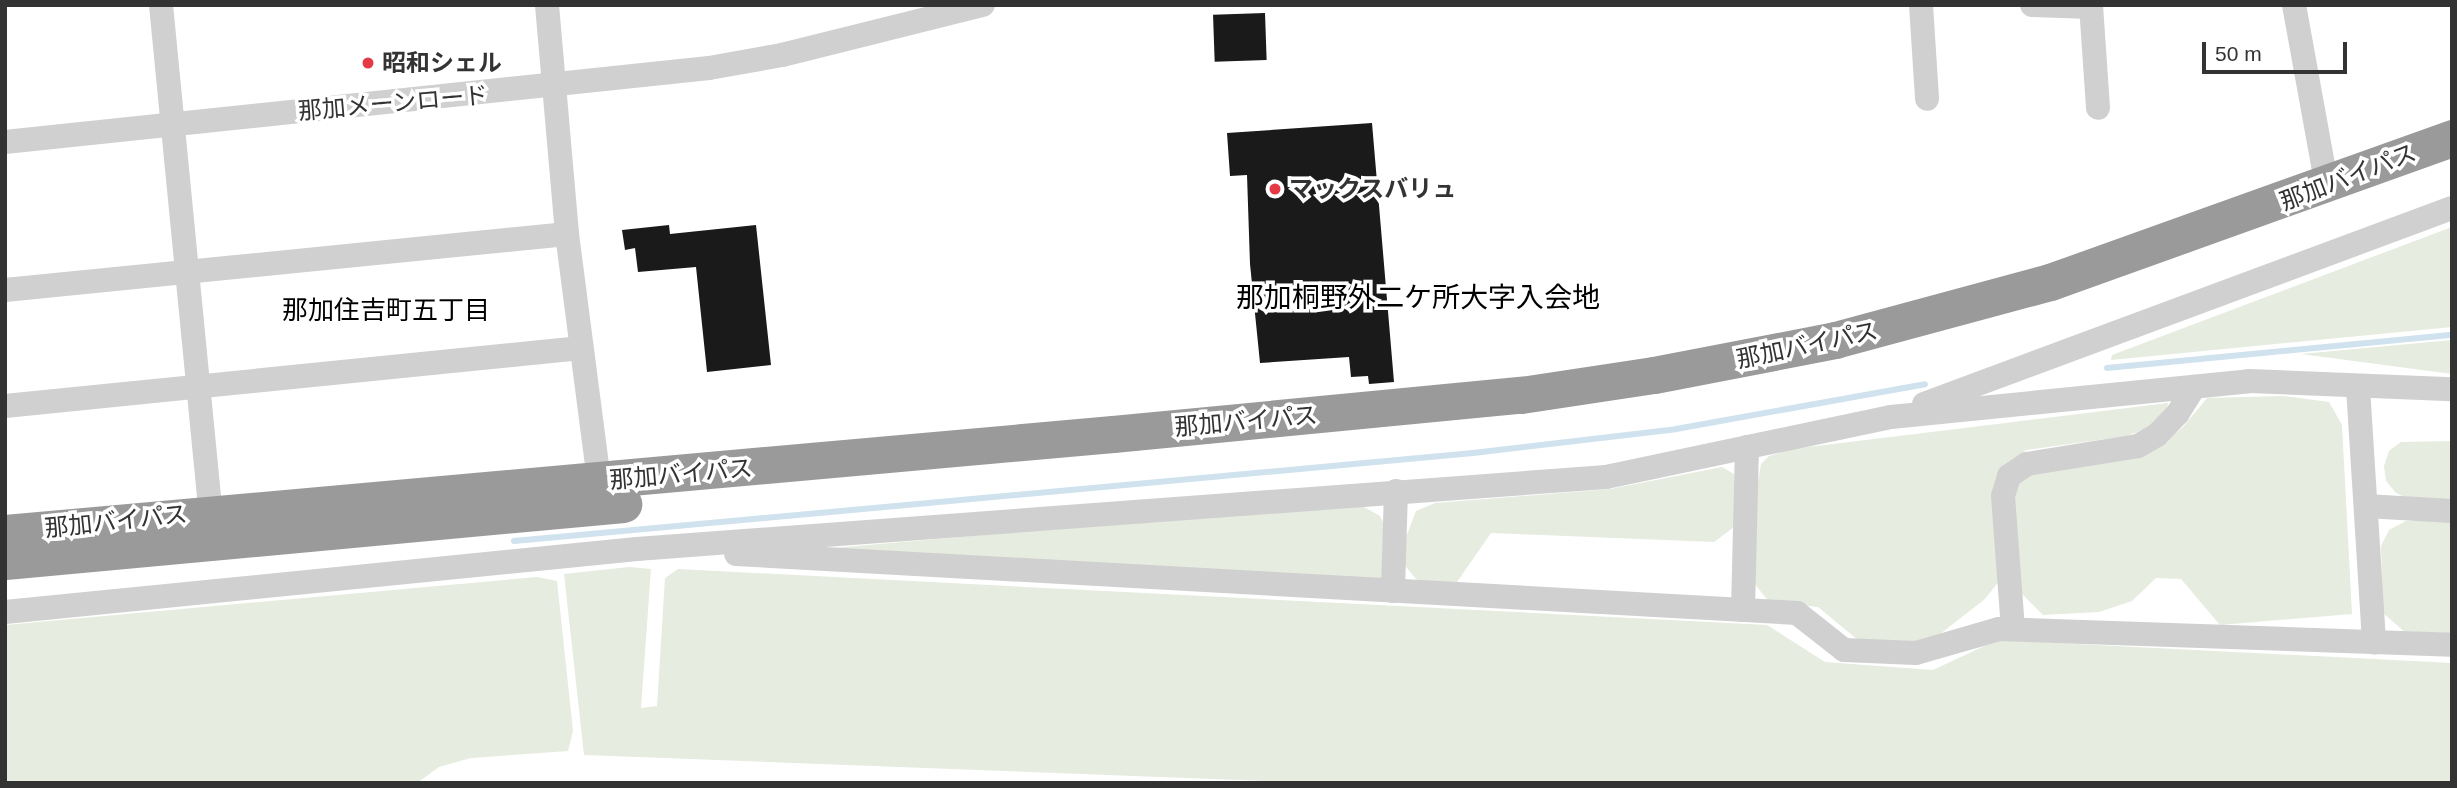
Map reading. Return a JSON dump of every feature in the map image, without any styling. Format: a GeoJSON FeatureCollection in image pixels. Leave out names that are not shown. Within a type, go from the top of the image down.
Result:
{"type":"FeatureCollection","features":[{"type":"Feature","properties":{"kind":"highway","name":"那加バイパス"},"geometry":{"type":"LineString","coordinates":[[5,561],[212,526],[599,481],[1507,396],[1654,375],[1921,320],[2127,257],[2452,138]]}},
{"type":"Feature","properties":{"kind":"highway","name":"那加バイパス"},"geometry":{"type":"LineString","coordinates":[[5,533],[212,526],[1291,442],[1611,407],[1844,364],[2009,320],[2130,283],[2452,164]]}},
{"type":"Feature","properties":{"kind":"street"},"geometry":{"type":"LineString","coordinates":[[161,5],[201,385],[212,526]]}},
{"type":"Feature","properties":{"kind":"street"},"geometry":{"type":"LineString","coordinates":[[547,5],[552,87],[567,234],[599,481]]}},
{"type":"Feature","properties":{"kind":"street"},"geometry":{"type":"LineString","coordinates":[[1921,5],[1927,99]]}},
{"type":"Feature","properties":{"kind":"street"},"geometry":{"type":"LineString","coordinates":[[2032,5],[2091,6],[2098,108]]}},
{"type":"Feature","properties":{"kind":"street"},"geometry":{"type":"LineString","coordinates":[[2294,5],[2327,186]]}},
{"type":"Feature","properties":{"kind":"street","name":"那加メーンロード"},"geometry":{"type":"LineString","coordinates":[[5,142],[552,87],[782,55],[967,7]]}},
{"type":"Feature","properties":{"kind":"street"},"geometry":{"type":"LineString","coordinates":[[1891,417],[2452,208]]}},
{"type":"Feature","properties":{"kind":"street"},"geometry":{"type":"LineString","coordinates":[[5,290],[567,234]]}},
{"type":"Feature","properties":{"kind":"street"},"geometry":{"type":"LineString","coordinates":[[5,406],[581,348]]}},
{"type":"Feature","properties":{"kind":"street"},"geometry":{"type":"LineString","coordinates":[[5,612],[637,549],[1606,477],[1891,417],[2249,381],[2452,389]]}},
{"type":"Feature","properties":{"kind":"street"},"geometry":{"type":"LineString","coordinates":[[2013,629],[2003,496],[2009,476],[2027,464],[2138,446],[2157,435],[2178,413],[2194,387]]}},
{"type":"Feature","properties":{"kind":"street"},"geometry":{"type":"LineString","coordinates":[[2358,387],[2374,642]]}},
{"type":"Feature","properties":{"kind":"street"},"geometry":{"type":"LineString","coordinates":[[1744,610],[1747,447]]}},
{"type":"Feature","properties":{"kind":"street"},"geometry":{"type":"LineString","coordinates":[[1393,591],[1396,491]]}},
{"type":"Feature","properties":{"kind":"street"},"geometry":{"type":"LineString","coordinates":[[2365,506],[2452,511]]}},
{"type":"Feature","properties":{"kind":"street"},"geometry":{"type":"LineString","coordinates":[[637,549],[1797,612],[1844,650],[1916,653],[1962,638],[2013,629],[2452,645]]}},
{"type":"Feature","properties":{"kind":"shaded area"},"geometry":{"type":"Polygon","coordinates":[[[2452,227],[2452,327],[2111,360],[2112,355],[2452,227]]]}},
{"type":"Feature","properties":{"kind":"shaded area"},"geometry":{"type":"Polygon","coordinates":[[[2452,340],[2452,374],[2301,354],[2452,340]]]}},
{"type":"Feature","properties":{"kind":"shaded area"},"geometry":{"type":"Polygon","coordinates":[[[2284,396],[2329,402],[2342,425],[2352,614],[2220,625],[2181,579],[2156,578],[2132,601],[2099,612],[2043,615],[2022,594],[2013,501],[2020,479],[2031,470],[2153,451],[2183,427],[2207,398],[2284,396]]]}},
{"type":"Feature","properties":{"kind":"shaded area"},"geometry":{"type":"Polygon","coordinates":[[[2168,403],[2166,414],[2152,426],[2127,436],[2026,450],[2008,465],[2000,580],[1985,599],[1940,634],[1916,642],[1858,640],[1818,607],[1769,602],[1754,583],[1755,500],[1761,464],[1769,456],[1792,449],[2168,403]]]}},
{"type":"Feature","properties":{"kind":"shaded area"},"geometry":{"type":"Polygon","coordinates":[[[2452,441],[2452,501],[2411,500],[2396,493],[2386,481],[2384,466],[2389,451],[2401,442],[2452,441]]]}},
{"type":"Feature","properties":{"kind":"shaded area"},"geometry":{"type":"Polygon","coordinates":[[[1722,467],[1734,474],[1737,525],[1714,542],[1491,533],[1450,592],[1435,590],[1416,579],[1402,562],[1403,545],[1416,511],[1435,503],[1610,489],[1722,467]]]}},
{"type":"Feature","properties":{"kind":"shaded area"},"geometry":{"type":"Polygon","coordinates":[[[1357,503],[1380,516],[1388,532],[1387,584],[775,553],[1357,503]]]}},
{"type":"Feature","properties":{"kind":"shaded area"},"geometry":{"type":"Polygon","coordinates":[[[2406,521],[2452,521],[2452,635],[2407,634],[2383,613],[2381,546],[2389,530],[2406,521]]]}},
{"type":"Feature","properties":{"kind":"shaded area"},"geometry":{"type":"Polygon","coordinates":[[[629,567],[651,569],[641,708],[657,706],[665,578],[678,569],[1767,625],[1825,662],[1933,670],[1997,640],[2452,663],[2452,783],[1318,783],[584,755],[564,574],[629,567]]]}},
{"type":"Feature","properties":{"kind":"shaded area"},"geometry":{"type":"Polygon","coordinates":[[[537,577],[557,581],[573,731],[568,751],[471,758],[439,767],[417,783],[5,783],[5,625],[537,577]]]}},
{"type":"Feature","properties":{"kind":"building"},"geometry":{"type":"Polygon","coordinates":[[[1265,13],[1267,60],[1215,62],[1213,15],[1265,13]]]}},
{"type":"Feature","properties":{"kind":"building"},"geometry":{"type":"Polygon","coordinates":[[[1372,123],[1394,382],[1369,384],[1368,376],[1351,377],[1349,357],[1260,363],[1250,264],[1247,175],[1230,176],[1227,133],[1372,123]]]}},
{"type":"Feature","properties":{"kind":"building"},"geometry":{"type":"Polygon","coordinates":[[[669,225],[670,234],[756,225],[771,365],[707,372],[696,267],[638,272],[635,248],[625,250],[622,230],[669,225]]]}},
{"type":"Feature","properties":{"kind":"waterway"},"geometry":{"type":"LineString","coordinates":[[2107,368],[2452,335]]}},
{"type":"Feature","properties":{"kind":"waterway"},"geometry":{"type":"LineString","coordinates":[[514,541],[1473,453],[1676,429],[1925,384]]}},
{"type":"Feature","properties":{"kind":"place","name":"昭和シェル"},"geometry":{"type":"Point","coordinates":[368,63]}},
{"type":"Feature","properties":{"kind":"place","name":"マックスバリュ"},"geometry":{"type":"Point","coordinates":[1275,189]}},
{"type":"Feature","properties":{"kind":"district","name":"那加桐野外二ケ所大字入会地"},"geometry":{"type":"Point","coordinates":[1418,298]}},
{"type":"Feature","properties":{"kind":"district","name":"那加住吉町五丁目"},"geometry":{"type":"Point","coordinates":[386,311]}}]}
